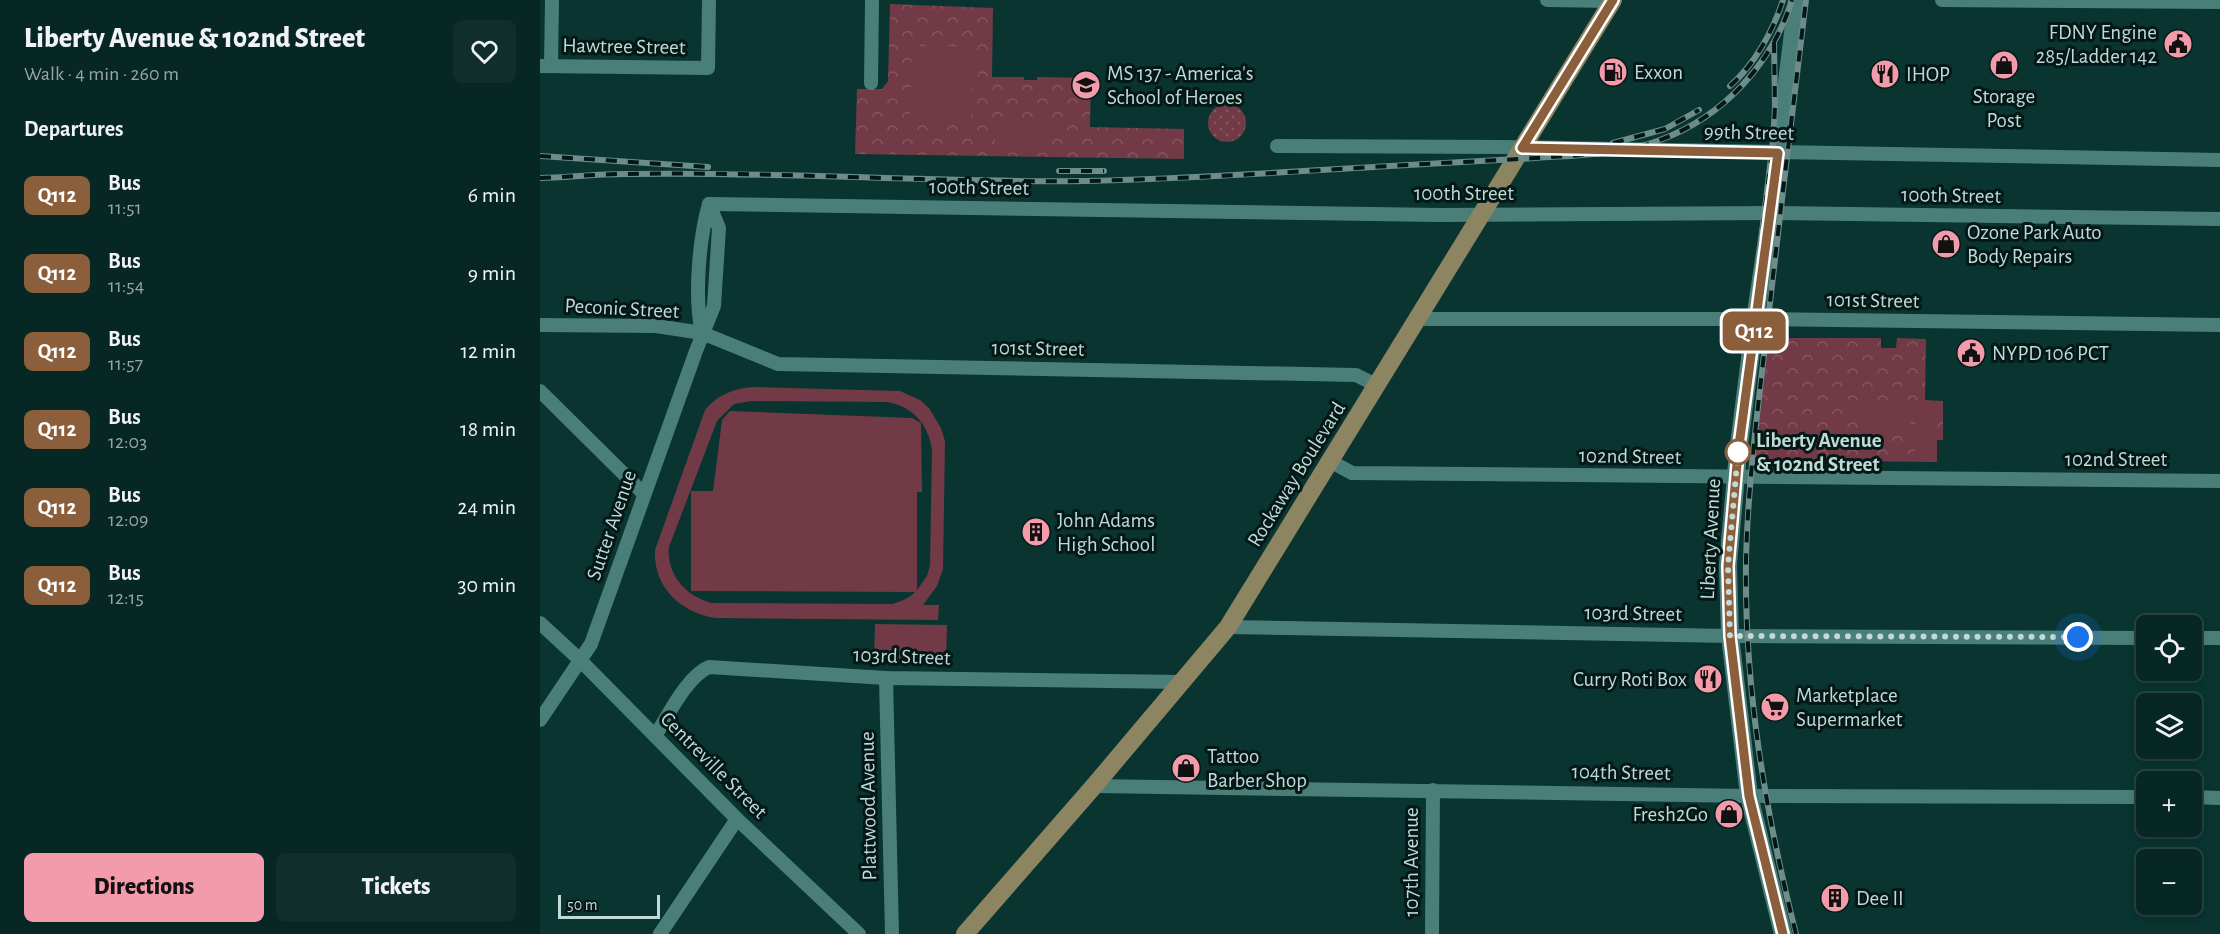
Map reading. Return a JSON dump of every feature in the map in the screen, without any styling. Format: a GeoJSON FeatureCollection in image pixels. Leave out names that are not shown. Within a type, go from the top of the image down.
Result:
{"type":"FeatureCollection","features":[{"type":"Feature","properties":{"kind":"main road","name":"Rockaway Boulevard"},"geometry":{"type":"LineString","coordinates":[[965,934],[1228,627],[1613,0]]}},
{"type":"Feature","properties":{"kind":"street"},"geometry":{"type":"LineString","coordinates":[[545,66],[552,0]]}},
{"type":"Feature","properties":{"kind":"street","name":"Hawtree Street"},"geometry":{"type":"LineString","coordinates":[[545,66],[708,68],[709,0]]}},
{"type":"Feature","properties":{"kind":"street"},"geometry":{"type":"LineString","coordinates":[[871,83],[873,0]]}},
{"type":"Feature","properties":{"kind":"street"},"geometry":{"type":"LineString","coordinates":[[1547,0],[1613,0]]}},
{"type":"Feature","properties":{"kind":"street","name":"Liberty Avenue"},"geometry":{"type":"LineString","coordinates":[[1783,934],[1749,796],[1730,636],[1728,566],[1735,478],[1797,0]]}},
{"type":"Feature","properties":{"kind":"street"},"geometry":{"type":"LineString","coordinates":[[1942,0],[2220,2]]}},
{"type":"Feature","properties":{"kind":"street","name":"99th Street"},"geometry":{"type":"LineString","coordinates":[[1277,146],[2220,160]]}},
{"type":"Feature","properties":{"kind":"street","name":"100th Street"},"geometry":{"type":"LineString","coordinates":[[709,204],[1481,215],[1771,213],[2220,219]]}},
{"type":"Feature","properties":{"kind":"street","name":"Sutter Avenue"},"geometry":{"type":"LineString","coordinates":[[540,720],[591,644],[702,333],[698,305],[704,223],[709,204]]}},
{"type":"Feature","properties":{"kind":"street","name":"101st Street"},"geometry":{"type":"LineString","coordinates":[[1417,319],[1755,319],[2220,324]]}},
{"type":"Feature","properties":{"kind":"street","name":"Peconic Street"},"geometry":{"type":"LineString","coordinates":[[540,325],[656,326],[702,333]]}},
{"type":"Feature","properties":{"kind":"street","name":"101st Street"},"geometry":{"type":"LineString","coordinates":[[702,333],[778,364],[1356,375],[1376,385]]}},
{"type":"Feature","properties":{"kind":"street"},"geometry":{"type":"LineString","coordinates":[[540,391],[644,494]]}},
{"type":"Feature","properties":{"kind":"street","name":"102nd Street"},"geometry":{"type":"LineString","coordinates":[[1330,461],[1352,473],[2220,481]]}},
{"type":"Feature","properties":{"kind":"street","name":"Centreville Street"},"geometry":{"type":"LineString","coordinates":[[540,623],[580,660],[737,819],[860,934]]}},
{"type":"Feature","properties":{"kind":"street","name":"103rd Street"},"geometry":{"type":"LineString","coordinates":[[1228,627],[1730,636],[2136,638]]}},
{"type":"Feature","properties":{"kind":"street"},"geometry":{"type":"LineString","coordinates":[[2202,638],[2220,638]]}},
{"type":"Feature","properties":{"kind":"street","name":"103rd Street"},"geometry":{"type":"LineString","coordinates":[[655,736],[690,683],[701,670],[709,667],[886,678],[1182,682]]}},
{"type":"Feature","properties":{"kind":"street","name":"Plattwood Avenue"},"geometry":{"type":"LineString","coordinates":[[886,678],[891,934]]}},
{"type":"Feature","properties":{"kind":"street","name":"104th Street"},"geometry":{"type":"LineString","coordinates":[[1094,786],[1749,796],[2136,797]]}},
{"type":"Feature","properties":{"kind":"street","name":"107th Avenue"},"geometry":{"type":"LineString","coordinates":[[1431,934],[1433,790]]}},
{"type":"Feature","properties":{"kind":"street"},"geometry":{"type":"LineString","coordinates":[[2202,797],[2220,798]]}},
{"type":"Feature","properties":{"kind":"street"},"geometry":{"type":"LineString","coordinates":[[660,934],[737,819]]}},
{"type":"Feature","properties":{"kind":"green space"},"geometry":{"type":"Polygon","coordinates":[[[890,4],[993,8],[992,77],[1024,77],[1024,80],[1037,80],[1037,77],[1091,78],[1090,127],[1184,129],[1184,159],[855,154],[857,89],[882,89],[888,81],[890,4]]]}},
{"type":"Feature","properties":{"kind":"green space"},"geometry":{"type":"Polygon","coordinates":[[[912,46],[973,47],[971,121],[910,119],[912,46]]]}},
{"type":"Feature","properties":{"kind":"green space"},"geometry":{"type":"Polygon","coordinates":[[[1227,104],[1241,109],[1246,123],[1241,137],[1227,142],[1213,137],[1208,123],[1213,109],[1227,104]]]}},
{"type":"Feature","properties":{"kind":"green space"},"geometry":{"type":"Polygon","coordinates":[[[995,121],[1048,121],[1048,153],[995,152],[995,121]]]}},
{"type":"Feature","properties":{"kind":"green space"},"geometry":{"type":"Polygon","coordinates":[[[1766,338],[1881,338],[1881,348],[1896,348],[1897,338],[1926,339],[1925,400],[1943,401],[1943,440],[1937,440],[1937,462],[1752,460],[1766,338]]]}},
{"type":"Feature","properties":{"kind":"green space"},"geometry":{"type":"Polygon","coordinates":[[[748,388],[900,391],[920,400],[929,408],[941,428],[945,441],[943,569],[937,586],[923,605],[939,605],[938,620],[716,618],[691,610],[672,596],[659,576],[655,550],[705,410],[721,396],[734,390],[748,388]],[[751,401],[734,404],[717,421],[669,547],[674,575],[686,590],[712,603],[893,604],[913,594],[915,592],[691,591],[691,491],[713,491],[722,420],[730,411],[912,418],[921,423],[922,492],[917,492],[917,590],[927,576],[930,565],[932,450],[927,432],[918,418],[904,407],[886,402],[751,401]]]}},
{"type":"Feature","properties":{"kind":"green space"},"geometry":{"type":"Polygon","coordinates":[[[1916,403],[1936,404],[1935,460],[1915,459],[1916,403]]]}},
{"type":"Feature","properties":{"kind":"green space"},"geometry":{"type":"Polygon","coordinates":[[[1862,406],[1911,406],[1911,432],[1862,432],[1862,406]]]}},
{"type":"Feature","properties":{"kind":"green space"},"geometry":{"type":"Polygon","coordinates":[[[875,624],[947,625],[946,661],[874,660],[875,624]]]}},
{"type":"Feature","properties":{"kind":"railway"},"geometry":{"type":"LineString","coordinates":[[1730,86],[1747,68],[1762,46],[1783,0]]}},
{"type":"Feature","properties":{"kind":"railway"},"geometry":{"type":"LineString","coordinates":[[540,178],[615,174],[683,174],[1028,181],[1161,179],[1583,155],[1630,149],[1683,130],[1724,102],[1742,85],[1772,46],[1792,0]]}},
{"type":"Feature","properties":{"kind":"railway"},"geometry":{"type":"LineString","coordinates":[[1796,934],[1775,842],[1759,748],[1749,655],[1746,560],[1754,440],[1806,0]]}},
{"type":"Feature","properties":{"kind":"railway"},"geometry":{"type":"LineString","coordinates":[[1774,42],[1773,141],[1735,458],[1729,567],[1732,664],[1739,728],[1757,842],[1779,934]]}},
{"type":"Feature","properties":{"kind":"railway"},"geometry":{"type":"LineString","coordinates":[[1613,143],[1665,129],[1699,110]]}},
{"type":"Feature","properties":{"kind":"railway"},"geometry":{"type":"LineString","coordinates":[[540,156],[708,167]]}},
{"type":"Feature","properties":{"kind":"railway"},"geometry":{"type":"LineString","coordinates":[[1059,171],[1104,171]]}},
{"type":"Feature","properties":{"kind":"bus line","name":"Q112"},"geometry":{"type":"LineString","coordinates":[[1613,0],[1522,148],[1778,153],[1738,453],[1728,566],[1730,636],[1737,713],[1749,796],[1783,934]]}},
{"type":"Feature","properties":{"kind":"place","name":"FDNY Engine 285/Ladder 142"},"geometry":{"type":"Point","coordinates":[2178,44]}},
{"type":"Feature","properties":{"kind":"place","name":"Storage Post"},"geometry":{"type":"Point","coordinates":[2004,65]}},
{"type":"Feature","properties":{"kind":"place","name":"Exxon"},"geometry":{"type":"Point","coordinates":[1613,72]}},
{"type":"Feature","properties":{"kind":"place","name":"IHOP"},"geometry":{"type":"Point","coordinates":[1885,74]}},
{"type":"Feature","properties":{"kind":"place","name":"MS 137 - America's School of Heroes"},"geometry":{"type":"Point","coordinates":[1086,85]}},
{"type":"Feature","properties":{"kind":"place","name":"Ozone Park Auto Body Repairs"},"geometry":{"type":"Point","coordinates":[1946,244]}},
{"type":"Feature","properties":{"kind":"place","name":"NYPD 106 PCT"},"geometry":{"type":"Point","coordinates":[1971,353]}},
{"type":"Feature","properties":{"kind":"place","name":"Liberty Avenue & 102nd Street"},"geometry":{"type":"Point","coordinates":[1738,452]}},
{"type":"Feature","properties":{"kind":"place","name":"John Adams High School"},"geometry":{"type":"Point","coordinates":[1036,532]}},
{"type":"Feature","properties":{"kind":"place","name":"Curry Roti Box"},"geometry":{"type":"Point","coordinates":[1708,679]}},
{"type":"Feature","properties":{"kind":"place","name":"Marketplace Supermarket"},"geometry":{"type":"Point","coordinates":[1775,707]}},
{"type":"Feature","properties":{"kind":"place","name":"Tattoo Barber Shop"},"geometry":{"type":"Point","coordinates":[1186,768]}},
{"type":"Feature","properties":{"kind":"place","name":"Fresh2Go"},"geometry":{"type":"Point","coordinates":[1729,814]}},
{"type":"Feature","properties":{"kind":"place","name":"Dee II"},"geometry":{"type":"Point","coordinates":[1835,898]}},
{"type":"Feature","properties":{"kind":"route"},"geometry":{"type":"LineString","coordinates":[[1738,452],[1728,566],[1730,636],[2078,637]]}}]}
